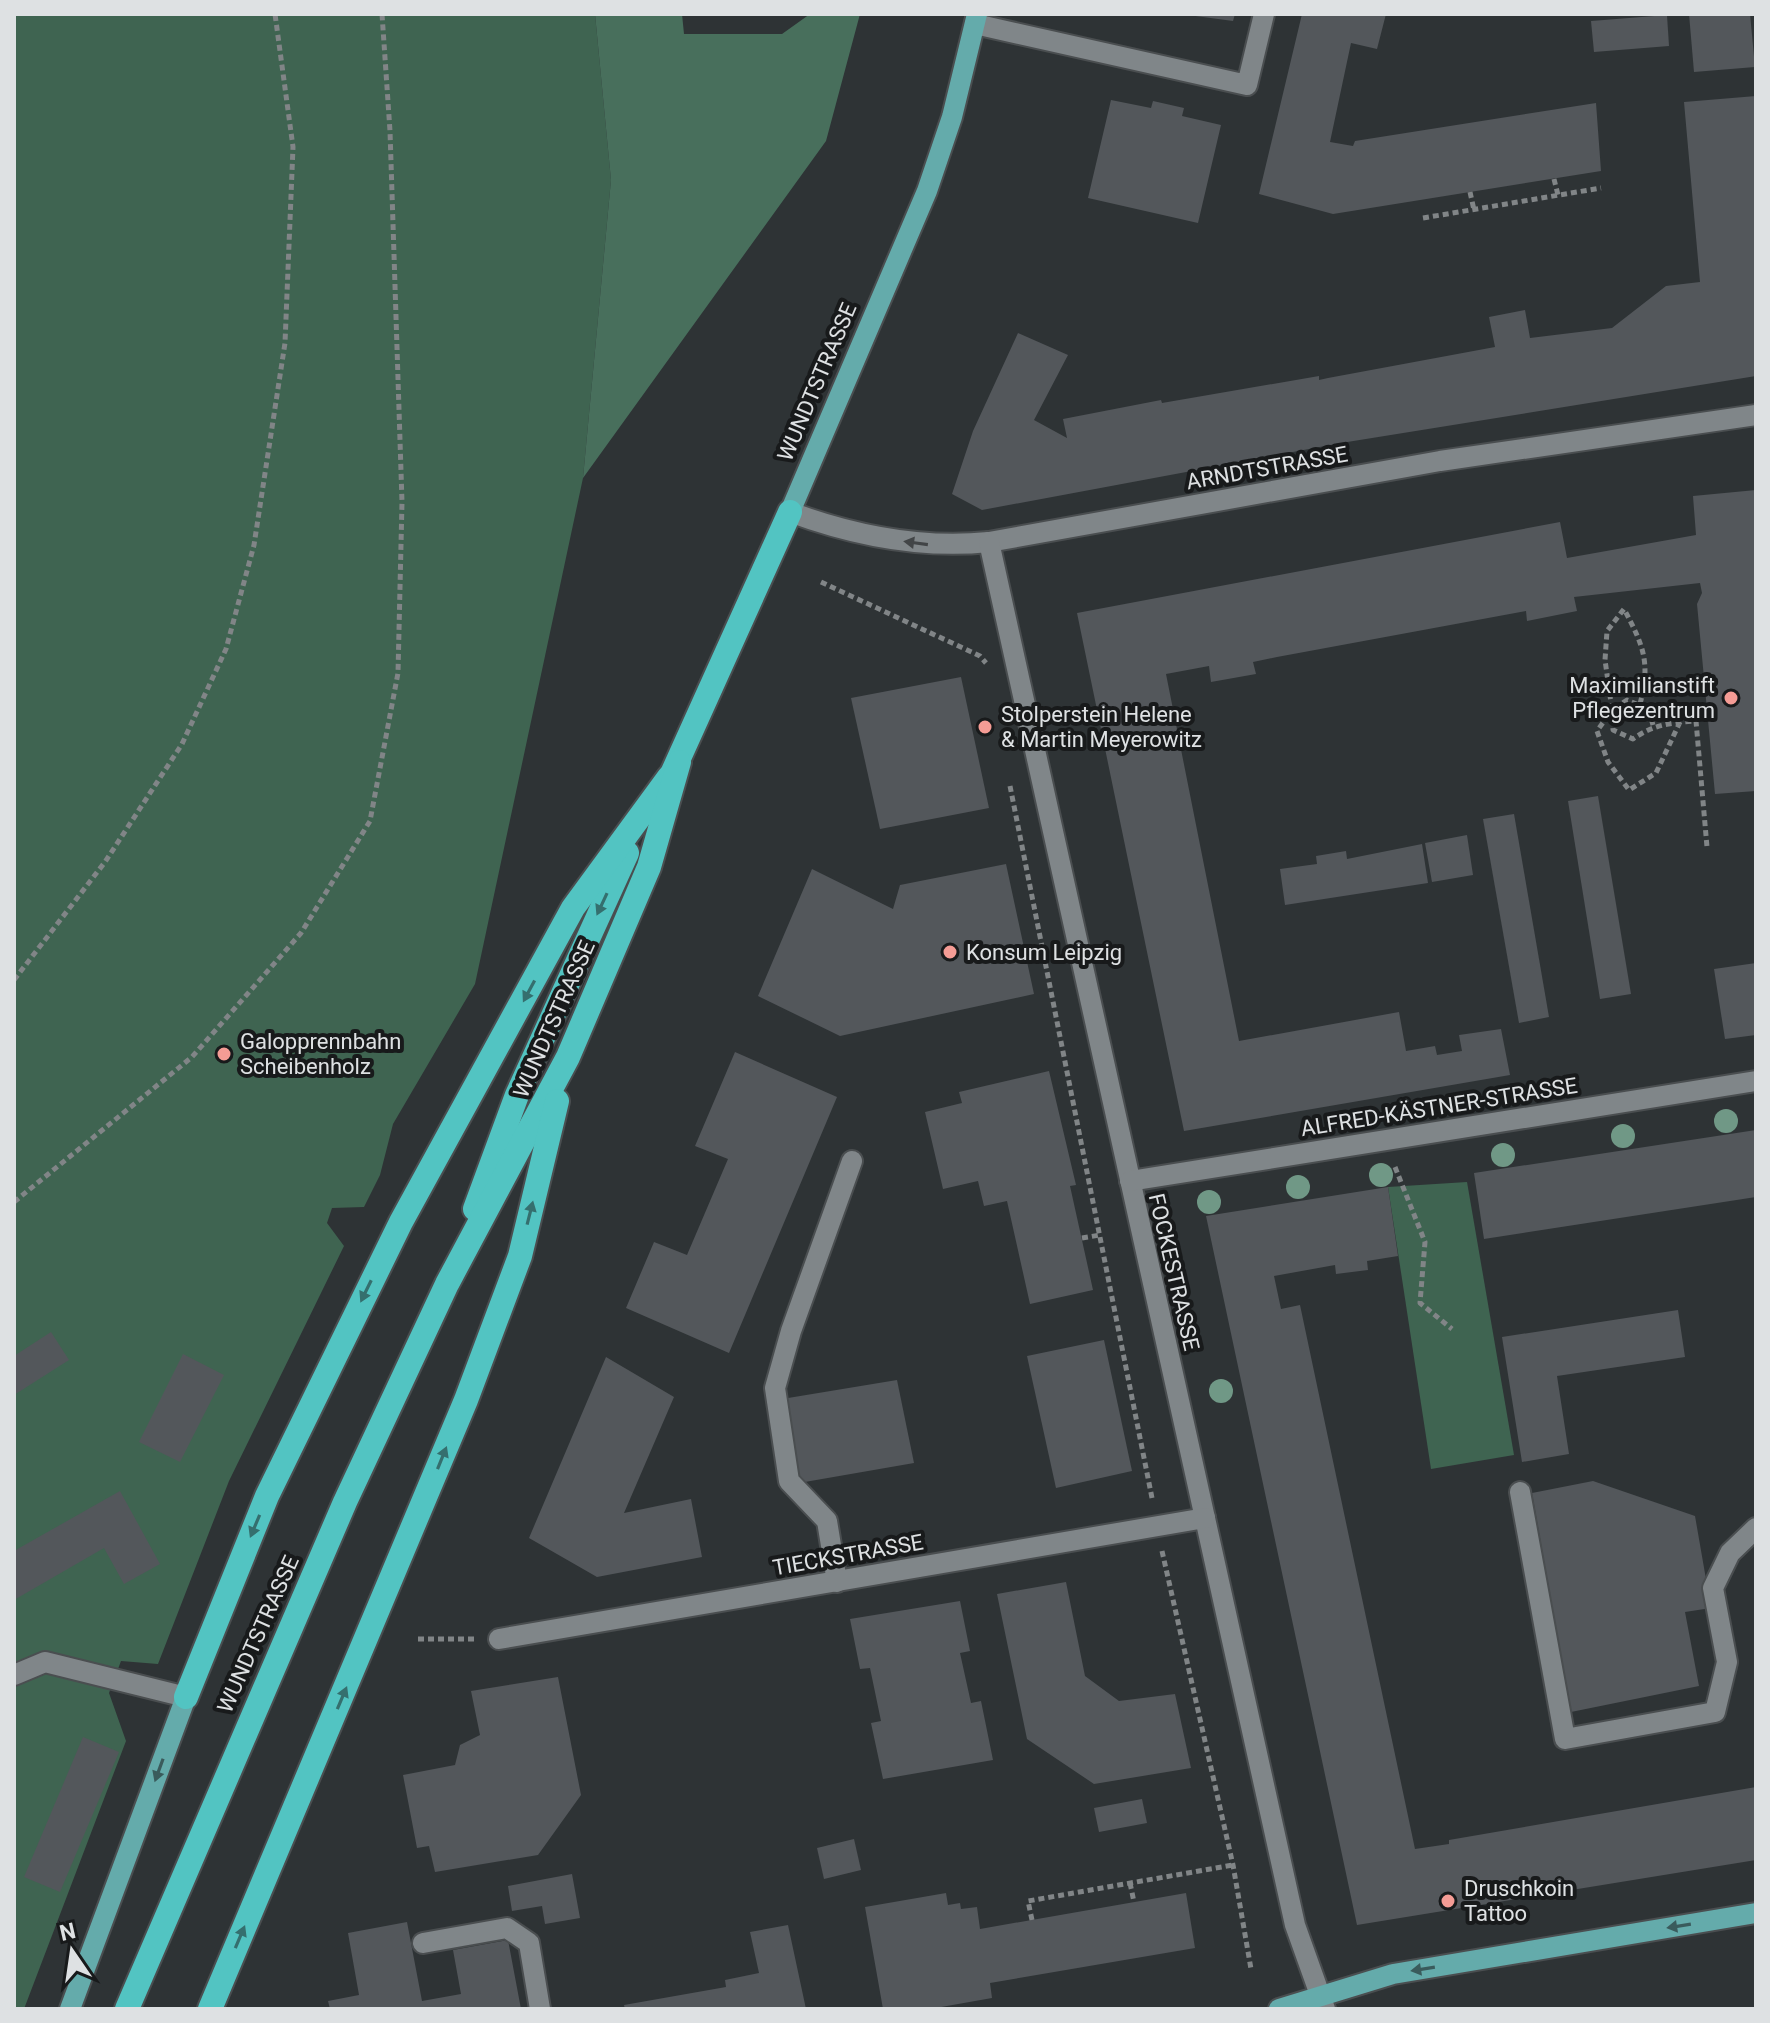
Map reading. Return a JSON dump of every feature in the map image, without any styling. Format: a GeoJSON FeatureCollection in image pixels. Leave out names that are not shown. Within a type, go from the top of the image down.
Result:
{"type":"FeatureCollection","features":[{"type":"Feature","properties":{"kind":"highway","name":"WUNDTSTRASSE"},"geometry":{"type":"LineString","coordinates":[[447,1284],[517,1095],[583,944],[623,860],[679,762],[790,512]]}},
{"type":"Feature","properties":{"kind":"highway","name":"WUNDTSTRASSE"},"geometry":{"type":"LineString","coordinates":[[127,2009],[345,1502],[447,1284],[568,1057],[649,867],[679,762]]}},
{"type":"Feature","properties":{"kind":"highway"},"geometry":{"type":"LineString","coordinates":[[186,1697],[267,1496],[401,1222],[573,908],[679,762]]}},
{"type":"Feature","properties":{"kind":"highway"},"geometry":{"type":"LineString","coordinates":[[210,2009],[471,1386],[520,1256],[568,1057]]}},
{"type":"Feature","properties":{"kind":"main road","name":"WUNDTSTRASSE"},"geometry":{"type":"LineString","coordinates":[[790,512],[927,191],[952,117],[976,19]]}},
{"type":"Feature","properties":{"kind":"main road"},"geometry":{"type":"LineString","coordinates":[[70,2009],[186,1697]]}},
{"type":"Feature","properties":{"kind":"main road"},"geometry":{"type":"LineString","coordinates":[[1279,2009],[1323,2002],[1393,1974],[1756,1913]]}},
{"type":"Feature","properties":{"kind":"street"},"geometry":{"type":"LineString","coordinates":[[976,19],[1247,85],[1264,14]]}},
{"type":"Feature","properties":{"kind":"street","name":"ARNDTSTRASSE"},"geometry":{"type":"LineString","coordinates":[[790,512],[842,532],[943,547],[989,542],[1440,461],[1756,415]]}},
{"type":"Feature","properties":{"kind":"street","name":"FOCKESTRASSE"},"geometry":{"type":"LineString","coordinates":[[989,542],[1295,1925],[1323,2002]]}},
{"type":"Feature","properties":{"kind":"street","name":"ALFRED-KÄSTNER-STRASSE"},"geometry":{"type":"LineString","coordinates":[[1130,1181],[1756,1081]]}},
{"type":"Feature","properties":{"kind":"street"},"geometry":{"type":"LineString","coordinates":[[837,1582],[827,1521],[789,1481],[775,1388],[791,1331],[852,1161]]}},
{"type":"Feature","properties":{"kind":"street"},"geometry":{"type":"LineString","coordinates":[[1520,1492],[1565,1739],[1715,1712],[1727,1662],[1713,1588],[1730,1553],[1756,1528]]}},
{"type":"Feature","properties":{"kind":"street","name":"TIECKSTRASSE"},"geometry":{"type":"LineString","coordinates":[[499,1639],[1205,1518]]}},
{"type":"Feature","properties":{"kind":"street"},"geometry":{"type":"LineString","coordinates":[[14,1675],[45,1662],[186,1697]]}},
{"type":"Feature","properties":{"kind":"street"},"geometry":{"type":"LineString","coordinates":[[423,1943],[507,1928],[529,1943],[540,2009]]}},
{"type":"Feature","properties":{"kind":"path"},"geometry":{"type":"LineString","coordinates":[[14,980],[105,862],[182,744],[226,649],[242,590],[254,545],[285,343],[293,147],[275,14]]}},
{"type":"Feature","properties":{"kind":"path"},"geometry":{"type":"LineString","coordinates":[[14,1202],[192,1057],[301,933],[370,821],[398,673],[402,502],[390,131],[382,14]]}},
{"type":"Feature","properties":{"kind":"path"},"geometry":{"type":"LineString","coordinates":[[1554,179],[1558,195]]}},
{"type":"Feature","properties":{"kind":"path"},"geometry":{"type":"LineString","coordinates":[[1423,218],[1601,188]]}},
{"type":"Feature","properties":{"kind":"path"},"geometry":{"type":"LineString","coordinates":[[1470,192],[1474,210]]}},
{"type":"Feature","properties":{"kind":"path"},"geometry":{"type":"LineString","coordinates":[[821,582],[980,656],[986,663]]}},
{"type":"Feature","properties":{"kind":"path"},"geometry":{"type":"LineString","coordinates":[[1640,704],[1645,682],[1644,648],[1624,609],[1607,631],[1605,660],[1613,730],[1633,739],[1653,725],[1696,721],[1707,847]]}},
{"type":"Feature","properties":{"kind":"path"},"geometry":{"type":"LineString","coordinates":[[1653,725],[1648,709],[1627,700],[1612,710],[1597,731],[1608,762],[1629,790],[1656,773],[1680,722]]}},
{"type":"Feature","properties":{"kind":"path"},"geometry":{"type":"LineString","coordinates":[[1014,806],[1157,1527],[1233,1865],[1251,1969]]}},
{"type":"Feature","properties":{"kind":"path"},"geometry":{"type":"LineString","coordinates":[[1388,1139],[1398,1181],[1425,1242],[1420,1303],[1452,1329]]}},
{"type":"Feature","properties":{"kind":"path"},"geometry":{"type":"LineString","coordinates":[[1082,1238],[1100,1235]]}},
{"type":"Feature","properties":{"kind":"path"},"geometry":{"type":"LineString","coordinates":[[418,1639],[499,1639]]}},
{"type":"Feature","properties":{"kind":"path"},"geometry":{"type":"LineString","coordinates":[[1032,1920],[1028,1901],[1233,1865]]}},
{"type":"Feature","properties":{"kind":"path"},"geometry":{"type":"LineString","coordinates":[[1130,1883],[1134,1902]]}},
{"type":"Feature","properties":{"kind":"green space","name":"Galopprennbahn Scheibenholz"},"geometry":{"type":"Polygon","coordinates":[[[14,14],[595,14],[611,180],[583,478],[475,984],[393,1124],[380,1175],[364,1207],[332,1208],[327,1223],[344,1246],[229,1481],[158,1664],[121,1661],[109,1693],[126,1741],[24,2009],[14,2009],[14,14]]]}},
{"type":"Feature","properties":{"kind":"green space"},"geometry":{"type":"Polygon","coordinates":[[[595,14],[682,14],[684,34],[782,34],[810,14],[860,14],[826,141],[583,478],[611,180],[595,14]]]}},
{"type":"Feature","properties":{"kind":"green space"},"geometry":{"type":"Polygon","coordinates":[[[1467,1182],[1514,1455],[1431,1469],[1388,1187],[1467,1182]]]}},
{"type":"Feature","properties":{"kind":"building"},"geometry":{"type":"Polygon","coordinates":[[[1235,14],[1233,21],[1188,15],[1235,14]]]}},
{"type":"Feature","properties":{"kind":"building"},"geometry":{"type":"Polygon","coordinates":[[[1302,14],[1386,14],[1377,49],[1351,43],[1330,142],[1353,146],[1355,141],[1596,103],[1601,171],[1333,214],[1259,194],[1302,14]]]}},
{"type":"Feature","properties":{"kind":"building"},"geometry":{"type":"Polygon","coordinates":[[[1689,14],[1750,14],[1755,67],[1694,72],[1689,14]]]}},
{"type":"Feature","properties":{"kind":"building"},"geometry":{"type":"Polygon","coordinates":[[[1667,15],[1669,46],[1594,52],[1591,21],[1667,15]]]}},
{"type":"Feature","properties":{"kind":"building"},"geometry":{"type":"Polygon","coordinates":[[[1756,96],[1756,376],[1341,443],[982,510],[952,494],[973,431],[1018,333],[1068,355],[1034,420],[1067,438],[1063,419],[1161,400],[1162,403],[1319,376],[1319,380],[1495,347],[1489,317],[1525,310],[1530,338],[1612,328],[1666,286],[1700,282],[1684,102],[1756,96]]]}},
{"type":"Feature","properties":{"kind":"building"},"geometry":{"type":"Polygon","coordinates":[[[1111,100],[1151,108],[1153,101],[1184,108],[1182,116],[1221,125],[1198,223],[1088,198],[1111,100]]]}},
{"type":"Feature","properties":{"kind":"building"},"geometry":{"type":"Polygon","coordinates":[[[1756,490],[1756,791],[1715,794],[1697,604],[1702,593],[1700,583],[1574,597],[1577,611],[1527,621],[1526,611],[1277,657],[1253,662],[1256,674],[1211,682],[1209,666],[1166,674],[1239,1041],[1399,1012],[1406,1051],[1435,1046],[1437,1055],[1462,1051],[1459,1035],[1501,1029],[1510,1075],[1184,1131],[1077,613],[1560,522],[1567,558],[1696,535],[1693,496],[1756,490]]]}},
{"type":"Feature","properties":{"kind":"building"},"geometry":{"type":"Polygon","coordinates":[[[961,677],[989,808],[880,829],[851,698],[961,677]]]}},
{"type":"Feature","properties":{"kind":"building"},"geometry":{"type":"Polygon","coordinates":[[[1598,796],[1631,994],[1600,999],[1568,801],[1598,796]]]}},
{"type":"Feature","properties":{"kind":"building"},"geometry":{"type":"Polygon","coordinates":[[[1514,814],[1549,1017],[1519,1023],[1483,819],[1514,814]]]}},
{"type":"Feature","properties":{"kind":"building"},"geometry":{"type":"Polygon","coordinates":[[[1467,835],[1473,875],[1432,882],[1425,843],[1467,835]]]}},
{"type":"Feature","properties":{"kind":"building"},"geometry":{"type":"Polygon","coordinates":[[[1422,844],[1428,883],[1285,905],[1280,869],[1317,864],[1316,856],[1346,851],[1347,859],[1422,844]]]}},
{"type":"Feature","properties":{"kind":"building","name":"Konsum Leipzig"},"geometry":{"type":"Polygon","coordinates":[[[1006,864],[1034,994],[840,1036],[758,996],[812,869],[893,909],[900,885],[1006,864]]]}},
{"type":"Feature","properties":{"kind":"building"},"geometry":{"type":"Polygon","coordinates":[[[1756,963],[1756,1035],[1725,1039],[1714,969],[1756,963]]]}},
{"type":"Feature","properties":{"kind":"building"},"geometry":{"type":"Polygon","coordinates":[[[735,1052],[837,1097],[729,1353],[626,1308],[654,1242],[687,1255],[728,1159],[695,1146],[735,1052]]]}},
{"type":"Feature","properties":{"kind":"building"},"geometry":{"type":"Polygon","coordinates":[[[1049,1071],[1076,1185],[1070,1186],[1093,1290],[1030,1304],[1007,1201],[984,1206],[978,1181],[943,1189],[925,1112],[962,1103],[959,1092],[1049,1071]]]}},
{"type":"Feature","properties":{"kind":"building"},"geometry":{"type":"Polygon","coordinates":[[[1756,1130],[1756,1197],[1484,1239],[1474,1173],[1756,1130]]]}},
{"type":"Feature","properties":{"kind":"building"},"geometry":{"type":"Polygon","coordinates":[[[1388,1187],[1398,1256],[1367,1261],[1368,1270],[1336,1274],[1335,1265],[1274,1276],[1281,1309],[1300,1305],[1415,1849],[1449,1844],[1449,1840],[1756,1787],[1756,1860],[1357,1925],[1206,1216],[1388,1187]]]}},
{"type":"Feature","properties":{"kind":"building"},"geometry":{"type":"Polygon","coordinates":[[[1678,1310],[1685,1357],[1557,1376],[1569,1454],[1522,1462],[1502,1337],[1678,1310]]]}},
{"type":"Feature","properties":{"kind":"building"},"geometry":{"type":"Polygon","coordinates":[[[51,1332],[69,1360],[14,1395],[14,1356],[51,1332]]]}},
{"type":"Feature","properties":{"kind":"building"},"geometry":{"type":"Polygon","coordinates":[[[1104,1340],[1132,1471],[1056,1488],[1027,1356],[1104,1340]]]}},
{"type":"Feature","properties":{"kind":"building"},"geometry":{"type":"Polygon","coordinates":[[[183,1354],[224,1375],[180,1462],[139,1442],[183,1354]]]}},
{"type":"Feature","properties":{"kind":"building"},"geometry":{"type":"Polygon","coordinates":[[[606,1357],[674,1397],[624,1513],[691,1499],[702,1557],[597,1577],[529,1538],[606,1357]]]}},
{"type":"Feature","properties":{"kind":"building"},"geometry":{"type":"Polygon","coordinates":[[[897,1380],[914,1463],[799,1483],[782,1399],[897,1380]]]}},
{"type":"Feature","properties":{"kind":"building"},"geometry":{"type":"Polygon","coordinates":[[[1593,1481],[1695,1516],[1711,1608],[1685,1612],[1699,1686],[1571,1712],[1532,1493],[1593,1481]]]}},
{"type":"Feature","properties":{"kind":"building"},"geometry":{"type":"Polygon","coordinates":[[[120,1491],[160,1564],[124,1584],[104,1548],[14,1600],[14,1551],[120,1491]]]}},
{"type":"Feature","properties":{"kind":"building"},"geometry":{"type":"Polygon","coordinates":[[[1066,1582],[1085,1676],[1119,1701],[1175,1694],[1191,1768],[1094,1784],[1027,1739],[997,1594],[1066,1582]]]}},
{"type":"Feature","properties":{"kind":"building"},"geometry":{"type":"Polygon","coordinates":[[[960,1601],[970,1651],[960,1653],[971,1703],[981,1701],[993,1760],[883,1779],[871,1723],[881,1721],[870,1668],[860,1669],[850,1619],[960,1601]]]}},
{"type":"Feature","properties":{"kind":"building"},"geometry":{"type":"Polygon","coordinates":[[[558,1677],[581,1795],[538,1855],[435,1872],[429,1846],[417,1848],[403,1775],[455,1765],[460,1745],[480,1735],[471,1691],[558,1677]]]}},
{"type":"Feature","properties":{"kind":"building"},"geometry":{"type":"Polygon","coordinates":[[[83,1737],[119,1752],[60,1892],[24,1877],[83,1737]]]}},
{"type":"Feature","properties":{"kind":"building"},"geometry":{"type":"Polygon","coordinates":[[[1142,1799],[1147,1823],[1099,1832],[1094,1808],[1142,1799]]]}},
{"type":"Feature","properties":{"kind":"building"},"geometry":{"type":"Polygon","coordinates":[[[854,1839],[861,1870],[824,1879],[817,1848],[854,1839]]]}},
{"type":"Feature","properties":{"kind":"building"},"geometry":{"type":"Polygon","coordinates":[[[572,1874],[580,1918],[545,1924],[542,1906],[512,1911],[508,1886],[572,1874]]]}},
{"type":"Feature","properties":{"kind":"building"},"geometry":{"type":"Polygon","coordinates":[[[946,1893],[948,1905],[960,1903],[961,1909],[977,1907],[980,1929],[1186,1893],[1195,1948],[990,1983],[992,1998],[930,2009],[883,2009],[865,1907],[946,1893]]]}},
{"type":"Feature","properties":{"kind":"building"},"geometry":{"type":"Polygon","coordinates":[[[407,1922],[422,2001],[461,1994],[453,1950],[508,1940],[521,2009],[330,2009],[328,2001],[359,1995],[348,1933],[407,1922]]]}},
{"type":"Feature","properties":{"kind":"building"},"geometry":{"type":"Polygon","coordinates":[[[788,1925],[806,2009],[625,2009],[624,2005],[726,1987],[725,1980],[759,1973],[750,1932],[788,1925]]]}},
{"type":"Feature","properties":{"kind":"place","name":"Maximilianstift Pflegezentrum"},"geometry":{"type":"Point","coordinates":[1731,698]}},
{"type":"Feature","properties":{"kind":"place","name":"Stolperstein Helene & Martin Meyerowitz"},"geometry":{"type":"Point","coordinates":[985,727]}},
{"type":"Feature","properties":{"kind":"place","name":"Konsum Leipzig"},"geometry":{"type":"Point","coordinates":[950,952]}},
{"type":"Feature","properties":{"kind":"place","name":"Galopprennbahn Scheibenholz"},"geometry":{"type":"Point","coordinates":[224,1054]}},
{"type":"Feature","properties":{"kind":"place","name":"Druschkoin Tattoo"},"geometry":{"type":"Point","coordinates":[1448,1901]}}]}
